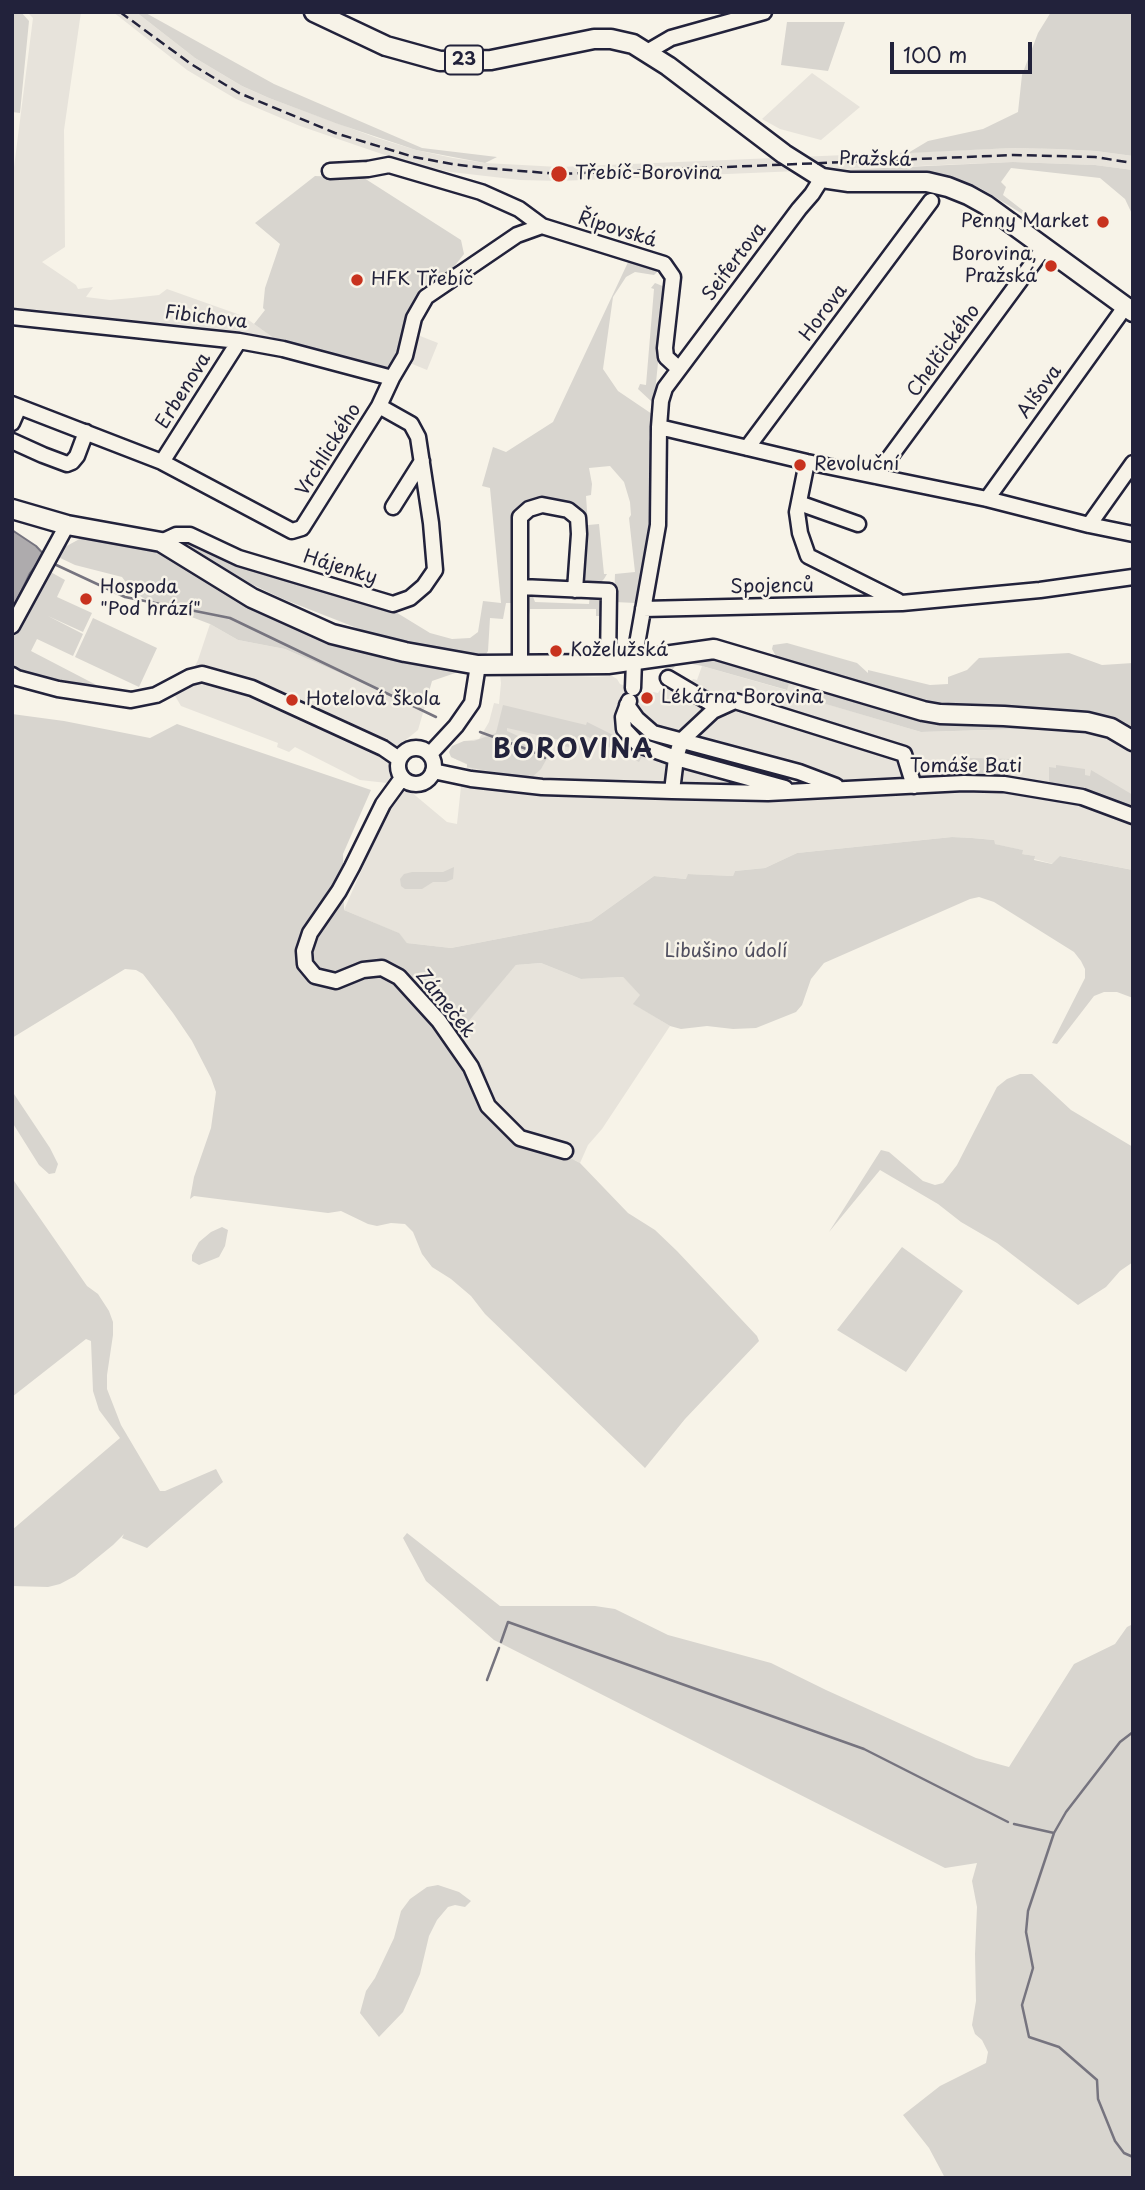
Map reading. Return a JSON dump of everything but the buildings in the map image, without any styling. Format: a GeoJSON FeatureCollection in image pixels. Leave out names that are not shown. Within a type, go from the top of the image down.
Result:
{"type":"FeatureCollection","features":[{"type":"Feature","properties":{"kind":"main road","name":"Pražská"},"geometry":{"type":"LineString","coordinates":[[314,12],[386,46],[440,61],[491,60],[586,40],[620,41],[648,52],[822,178],[849,182],[912,181],[948,187],[986,205],[1040,253],[1129,310]]}},
{"type":"Feature","properties":{"kind":"main road"},"geometry":{"type":"LineString","coordinates":[[12,509],[67,525],[161,542],[252,598],[332,634],[405,652],[478,665],[608,664],[714,649],[923,711],[1087,722],[1111,728],[1133,741]]}},
{"type":"Feature","properties":{"kind":"street"},"geometry":{"type":"LineString","coordinates":[[648,52],[671,38],[764,12]]}},
{"type":"Feature","properties":{"kind":"street","name":"Řípovská"},"geometry":{"type":"LineString","coordinates":[[330,171],[389,165],[481,192],[519,209],[542,226],[664,264],[673,277],[666,357],[679,369]]}},
{"type":"Feature","properties":{"kind":"street","name":"Seifertova"},"geometry":{"type":"LineString","coordinates":[[679,369],[822,178]]}},
{"type":"Feature","properties":{"kind":"street","name":"Horova"},"geometry":{"type":"LineString","coordinates":[[747,448],[931,201]]}},
{"type":"Feature","properties":{"kind":"street","name":"Vrchlického"},"geometry":{"type":"LineString","coordinates":[[12,424],[15,406],[162,462],[292,531],[302,528],[379,405],[405,356],[414,318],[426,297],[517,234],[542,226]]}},
{"type":"Feature","properties":{"kind":"street","name":"Chelčického"},"geometry":{"type":"LineString","coordinates":[[876,476],[1040,253]]}},
{"type":"Feature","properties":{"kind":"street","name":"Alšova"},"geometry":{"type":"LineString","coordinates":[[986,499],[1129,310]]}},
{"type":"Feature","properties":{"kind":"street","name":"Fibichova"},"geometry":{"type":"LineString","coordinates":[[12,317],[239,341],[283,349],[392,377]]}},
{"type":"Feature","properties":{"kind":"street","name":"Erbenova"},"geometry":{"type":"LineString","coordinates":[[162,462],[239,341]]}},
{"type":"Feature","properties":{"kind":"street"},"geometry":{"type":"LineString","coordinates":[[634,661],[658,524],[661,401],[665,388],[679,369]]}},
{"type":"Feature","properties":{"kind":"street","name":"Hájenky"},"geometry":{"type":"LineString","coordinates":[[161,542],[176,535],[190,535],[239,558],[393,604],[410,598],[424,586],[435,570],[422,461],[418,437],[411,424],[379,405]]}},
{"type":"Feature","properties":{"kind":"street"},"geometry":{"type":"LineString","coordinates":[[659,427],[1133,534]]}},
{"type":"Feature","properties":{"kind":"street"},"geometry":{"type":"LineString","coordinates":[[12,441],[67,464],[77,457],[86,432]]}},
{"type":"Feature","properties":{"kind":"street"},"geometry":{"type":"LineString","coordinates":[[393,507],[422,461]]}},
{"type":"Feature","properties":{"kind":"street","name":"Spojenců"},"geometry":{"type":"LineString","coordinates":[[807,462],[797,512],[800,533],[808,556],[902,603]]}},
{"type":"Feature","properties":{"kind":"street"},"geometry":{"type":"LineString","coordinates":[[1089,525],[1133,463]]}},
{"type":"Feature","properties":{"kind":"street"},"geometry":{"type":"LineString","coordinates":[[799,503],[858,524]]}},
{"type":"Feature","properties":{"kind":"street"},"geometry":{"type":"LineString","coordinates":[[520,664],[520,517],[529,509],[542,505],[568,510],[578,518],[575,590]]}},
{"type":"Feature","properties":{"kind":"street"},"geometry":{"type":"LineString","coordinates":[[12,626],[67,525]]}},
{"type":"Feature","properties":{"kind":"street","name":"Spojenců"},"geometry":{"type":"LineString","coordinates":[[643,609],[902,603],[1040,590],[1133,577]]}},
{"type":"Feature","properties":{"kind":"street"},"geometry":{"type":"LineString","coordinates":[[521,587],[609,591],[608,664]]}},
{"type":"Feature","properties":{"kind":"street","name":"Tomáše Bati"},"geometry":{"type":"LineString","coordinates":[[634,661],[635,684],[623,717],[624,729],[639,745],[676,758],[795,790]]}},
{"type":"Feature","properties":{"kind":"street"},"geometry":{"type":"LineString","coordinates":[[430,754],[456,726],[472,703],[478,665]]}},
{"type":"Feature","properties":{"kind":"street"},"geometry":{"type":"LineString","coordinates":[[12,675],[58,690],[131,700],[156,695],[190,677],[202,674],[252,688],[383,748],[399,760]]}},
{"type":"Feature","properties":{"kind":"street"},"geometry":{"type":"LineString","coordinates":[[668,678],[712,704],[713,711]]}},
{"type":"Feature","properties":{"kind":"street"},"geometry":{"type":"LineString","coordinates":[[630,697],[637,719],[653,733],[799,772],[844,789]]}},
{"type":"Feature","properties":{"kind":"street"},"geometry":{"type":"LineString","coordinates":[[671,792],[681,741],[713,711],[735,701],[904,754],[914,786]]}},
{"type":"Feature","properties":{"kind":"street"},"geometry":{"type":"LineString","coordinates":[[402,778],[398,770],[399,760],[402,754],[413,749],[430,754],[433,771]]}},
{"type":"Feature","properties":{"kind":"street","name":"Tomáše Bati"},"geometry":{"type":"LineString","coordinates":[[402,778],[409,783],[421,783],[431,776],[433,771],[471,779],[542,787],[768,793],[964,783],[1031,787],[1082,797],[1133,816]]}},
{"type":"Feature","properties":{"kind":"street","name":"Zámeček"},"geometry":{"type":"LineString","coordinates":[[402,778],[383,804],[339,891],[310,933],[304,951],[305,964],[315,976],[336,981],[363,970],[382,968],[399,978],[439,1021],[471,1067],[488,1106],[520,1138],[565,1151]]}},
{"type":"Feature","properties":{"kind":"shaded area"},"geometry":{"type":"Polygon","coordinates":[[[27,12],[81,12],[64,130],[65,247],[42,262],[78,289],[93,287],[86,297],[110,300],[132,298],[159,295],[167,289],[243,316],[282,344],[12,317],[12,183],[33,18],[27,12]]]}},
{"type":"Feature","properties":{"kind":"shaded area"},"geometry":{"type":"Polygon","coordinates":[[[113,12],[136,12],[195,58],[242,86],[269,98],[416,150],[485,163],[559,167],[1013,148],[1096,151],[1133,156],[1133,170],[1095,165],[1013,162],[560,181],[520,180],[451,172],[412,164],[373,151],[300,126],[236,99],[187,70],[113,12]]]}},
{"type":"Feature","properties":{"kind":"shaded area"},"geometry":{"type":"Polygon","coordinates":[[[812,73],[860,107],[821,140],[780,129],[762,119],[812,73]]]}},
{"type":"Feature","properties":{"kind":"shaded area"},"geometry":{"type":"Polygon","coordinates":[[[415,334],[438,343],[427,370],[405,361],[415,334]]]}},
{"type":"Feature","properties":{"kind":"shaded area"},"geometry":{"type":"Polygon","coordinates":[[[12,530],[36,546],[49,560],[37,564],[30,573],[12,611],[12,530]]]}},
{"type":"Feature","properties":{"kind":"shaded area","name":"Hotelová škola"},"geometry":{"type":"Polygon","coordinates":[[[210,624],[238,640],[285,649],[374,688],[425,706],[418,730],[402,743],[397,764],[387,783],[360,780],[295,747],[289,752],[277,747],[278,743],[181,706],[174,694],[187,682],[198,660],[210,624]]]}},
{"type":"Feature","properties":{"kind":"shaded area"},"geometry":{"type":"Polygon","coordinates":[[[702,666],[786,690],[790,679],[815,691],[813,700],[921,732],[1056,728],[1133,740],[1133,870],[1061,856],[1053,864],[1022,854],[1022,850],[994,844],[994,840],[972,838],[952,837],[797,853],[765,868],[735,871],[733,876],[689,874],[687,879],[654,876],[591,921],[451,948],[407,943],[398,933],[344,910],[398,787],[404,786],[447,822],[457,824],[462,777],[468,765],[451,757],[450,749],[464,741],[479,739],[489,722],[494,703],[499,704],[500,675],[510,672],[612,676],[620,684],[644,693],[658,693],[666,681],[684,693],[693,679],[697,680],[702,666]]]}},
{"type":"Feature","properties":{"kind":"shaded area"},"geometry":{"type":"Polygon","coordinates":[[[541,963],[581,979],[623,977],[641,995],[634,1004],[670,1026],[602,1129],[588,1145],[580,1163],[523,1133],[494,1103],[484,1069],[456,1035],[516,965],[541,963]]]}},
{"type":"Feature","properties":{"kind":"green space"},"geometry":{"type":"Polygon","coordinates":[[[12,12],[21,12],[29,21],[20,113],[12,112],[12,12]]]}},
{"type":"Feature","properties":{"kind":"green space"},"geometry":{"type":"Polygon","coordinates":[[[136,12],[144,12],[274,84],[422,148],[497,157],[485,163],[416,150],[269,98],[242,86],[195,58],[136,12]]]}},
{"type":"Feature","properties":{"kind":"green space"},"geometry":{"type":"Polygon","coordinates":[[[1051,12],[1133,12],[1133,156],[1096,151],[1013,148],[908,153],[928,141],[983,129],[1018,112],[1022,75],[1038,33],[1051,12]]]}},
{"type":"Feature","properties":{"kind":"green space"},"geometry":{"type":"Polygon","coordinates":[[[787,22],[845,22],[828,71],[781,65],[787,22]]]}},
{"type":"Feature","properties":{"kind":"green space"},"geometry":{"type":"Polygon","coordinates":[[[1013,162],[1095,165],[1133,170],[1133,216],[1125,199],[1100,178],[1011,168],[1001,182],[1006,187],[1003,195],[1034,219],[1040,213],[1042,221],[1034,221],[980,188],[952,177],[851,173],[841,170],[1013,162]]]}},
{"type":"Feature","properties":{"kind":"green space","name":"HFK Třebíč"},"geometry":{"type":"Polygon","coordinates":[[[315,176],[364,178],[461,240],[464,254],[439,286],[398,361],[385,370],[371,364],[282,344],[254,324],[265,310],[265,288],[280,244],[255,223],[315,176]]]}},
{"type":"Feature","properties":{"kind":"green space"},"geometry":{"type":"Polygon","coordinates":[[[630,258],[658,269],[654,275],[635,272],[626,277],[613,297],[603,369],[618,391],[652,414],[649,439],[650,526],[636,603],[614,602],[615,574],[635,572],[629,518],[630,502],[624,482],[610,466],[589,468],[591,495],[586,496],[588,525],[599,524],[604,574],[607,574],[604,579],[599,584],[585,584],[581,580],[578,514],[524,507],[515,603],[506,603],[503,619],[490,618],[488,651],[485,656],[424,651],[362,630],[249,583],[171,537],[176,535],[393,604],[394,611],[430,633],[452,639],[470,638],[478,632],[483,601],[501,603],[490,488],[482,486],[493,447],[506,452],[553,422],[630,258]]]}},
{"type":"Feature","properties":{"kind":"green space"},"geometry":{"type":"Polygon","coordinates":[[[655,283],[665,287],[665,294],[652,402],[638,389],[640,384],[646,385],[654,289],[651,288],[655,283]]]}},
{"type":"Feature","properties":{"kind":"green space"},"geometry":{"type":"Polygon","coordinates":[[[96,530],[161,542],[372,651],[420,665],[461,671],[432,681],[425,706],[374,688],[285,649],[238,640],[210,624],[147,600],[133,592],[122,577],[75,565],[56,556],[63,548],[96,530]]]}},
{"type":"Feature","properties":{"kind":"green space"},"geometry":{"type":"Polygon","coordinates":[[[47,570],[65,580],[57,597],[92,613],[83,632],[48,616],[83,634],[73,656],[37,639],[31,651],[106,690],[69,687],[21,673],[12,666],[12,639],[47,570]]]}},
{"type":"Feature","properties":{"kind":"green space"},"geometry":{"type":"Polygon","coordinates":[[[590,593],[602,600],[604,611],[599,616],[596,616],[596,609],[530,609],[529,615],[526,614],[525,601],[532,594],[535,602],[589,604],[590,593]]]}},
{"type":"Feature","properties":{"kind":"green space"},"geometry":{"type":"Polygon","coordinates":[[[93,618],[157,648],[139,687],[75,657],[93,618]]]}},
{"type":"Feature","properties":{"kind":"green space"},"geometry":{"type":"Polygon","coordinates":[[[787,643],[857,663],[868,673],[868,670],[930,685],[948,684],[948,677],[967,670],[979,658],[1069,653],[1102,665],[1133,663],[1133,731],[1096,714],[932,704],[778,660],[772,649],[773,645],[787,643]]]}},
{"type":"Feature","properties":{"kind":"green space"},"geometry":{"type":"Polygon","coordinates":[[[714,649],[931,711],[1043,717],[1104,735],[1052,728],[921,732],[812,700],[815,691],[804,688],[805,684],[790,680],[787,690],[679,661],[673,669],[663,665],[714,649]]]}},
{"type":"Feature","properties":{"kind":"green space"},"geometry":{"type":"Polygon","coordinates":[[[503,705],[586,725],[587,722],[645,751],[639,762],[584,735],[580,750],[563,746],[564,741],[507,728],[507,731],[551,751],[541,769],[530,779],[467,767],[467,764],[451,757],[449,752],[452,746],[496,733],[503,705]]]}},
{"type":"Feature","properties":{"kind":"green space","name":"Libušino údolí"},"geometry":{"type":"Polygon","coordinates":[[[12,714],[150,738],[177,724],[371,790],[343,854],[344,910],[399,933],[407,943],[451,948],[591,921],[654,876],[686,879],[688,874],[733,876],[735,871],[765,868],[797,853],[952,837],[972,838],[994,840],[995,844],[1023,850],[1022,854],[1035,856],[1034,860],[1052,864],[1060,856],[1133,870],[1133,998],[1117,992],[1104,992],[1094,996],[1057,1044],[1052,1043],[1085,978],[1081,961],[1074,952],[994,902],[979,897],[824,963],[811,979],[802,1005],[796,1012],[756,1028],[707,1026],[681,1029],[670,1026],[633,1004],[640,995],[623,977],[581,979],[541,963],[516,965],[457,1035],[484,1069],[494,1103],[523,1133],[580,1163],[628,1213],[655,1230],[759,1341],[685,1419],[645,1468],[485,1314],[471,1296],[432,1267],[422,1254],[413,1232],[405,1224],[377,1226],[341,1211],[328,1213],[194,1196],[190,1199],[194,1177],[211,1128],[216,1092],[192,1041],[143,974],[125,969],[12,1038],[12,714]]]}},
{"type":"Feature","properties":{"kind":"green space"},"geometry":{"type":"Polygon","coordinates":[[[970,758],[1011,759],[1011,774],[1007,778],[970,776],[970,758]]]}},
{"type":"Feature","properties":{"kind":"green space"},"geometry":{"type":"Polygon","coordinates":[[[1056,765],[1085,769],[1085,775],[1090,776],[1091,770],[1133,795],[1133,810],[1051,785],[1049,767],[1056,768],[1056,765]]]}},
{"type":"Feature","properties":{"kind":"green space"},"geometry":{"type":"Polygon","coordinates":[[[454,867],[453,879],[446,882],[433,882],[422,889],[405,889],[401,886],[400,879],[404,874],[443,872],[454,867]]]}},
{"type":"Feature","properties":{"kind":"green space"},"geometry":{"type":"Polygon","coordinates":[[[1020,1074],[1032,1074],[1071,1110],[1133,1147],[1133,1262],[1120,1271],[1106,1287],[1078,1305],[997,1243],[880,1170],[829,1232],[881,1150],[889,1152],[923,1181],[935,1185],[943,1183],[957,1165],[997,1087],[1020,1074]]]}},
{"type":"Feature","properties":{"kind":"green space"},"geometry":{"type":"Polygon","coordinates":[[[12,1091],[50,1148],[58,1164],[55,1173],[49,1174],[39,1165],[12,1122],[12,1091]]]}},
{"type":"Feature","properties":{"kind":"green space"},"geometry":{"type":"Polygon","coordinates":[[[12,1178],[87,1286],[98,1294],[109,1311],[113,1322],[113,1335],[107,1389],[121,1425],[160,1491],[216,1469],[223,1482],[147,1548],[122,1538],[124,1534],[75,1576],[48,1587],[12,1586],[12,1530],[120,1438],[99,1410],[93,1391],[91,1341],[86,1339],[12,1397],[12,1178]]]}},
{"type":"Feature","properties":{"kind":"green space"},"geometry":{"type":"Polygon","coordinates":[[[222,1227],[228,1230],[225,1246],[219,1257],[199,1265],[192,1261],[199,1242],[222,1227]]]}},
{"type":"Feature","properties":{"kind":"green space"},"geometry":{"type":"Polygon","coordinates":[[[902,1247],[963,1291],[906,1372],[837,1330],[902,1247]]]}},
{"type":"Feature","properties":{"kind":"green space"},"geometry":{"type":"Polygon","coordinates":[[[407,1533],[500,1606],[595,1606],[615,1609],[668,1635],[771,1663],[976,1758],[1009,1767],[1074,1664],[1115,1644],[1127,1627],[1133,1624],[1133,2178],[945,2178],[929,2148],[903,2115],[940,2086],[986,2063],[988,2052],[972,2025],[976,2001],[977,1907],[972,1881],[977,1863],[945,1868],[494,1640],[426,1581],[403,1538],[407,1533]]]}},
{"type":"Feature","properties":{"kind":"green space"},"geometry":{"type":"Polygon","coordinates":[[[438,1885],[459,1892],[471,1901],[465,1907],[448,1907],[437,1920],[429,1936],[420,1974],[403,2012],[379,2037],[360,2013],[366,1991],[394,1938],[401,1911],[410,1899],[427,1887],[438,1885]]]}},
{"type":"Feature","properties":{"kind":"waterway"},"geometry":{"type":"LineString","coordinates":[[52,563],[125,597],[230,618],[436,717]]}},
{"type":"Feature","properties":{"kind":"waterway"},"geometry":{"type":"LineString","coordinates":[[480,732],[545,758]]}},
{"type":"Feature","properties":{"kind":"waterway"},"geometry":{"type":"LineString","coordinates":[[501,1642],[508,1622],[864,1749],[1008,1822]]}},
{"type":"Feature","properties":{"kind":"waterway"},"geometry":{"type":"LineString","coordinates":[[487,1680],[499,1648]]}},
{"type":"Feature","properties":{"kind":"waterway"},"geometry":{"type":"LineString","coordinates":[[1133,1732],[1120,1742],[1066,1812],[1054,1833],[1028,1911],[1026,1932],[1033,1968],[1022,2005],[1029,2037],[1059,2047],[1097,2080],[1098,2099],[1115,2141],[1124,2153],[1133,2157]]}},
{"type":"Feature","properties":{"kind":"waterway"},"geometry":{"type":"LineString","coordinates":[[1014,1824],[1054,1833]]}},
{"type":"Feature","properties":{"kind":"railway"},"geometry":{"type":"LineString","coordinates":[[120,12],[191,64],[239,93],[335,133],[414,157],[452,164],[559,174],[1013,155],[1095,157],[1133,163]]}},
{"type":"Feature","properties":{"kind":"place","name":"Třebíč-Borovina"},"geometry":{"type":"Point","coordinates":[559,174]}},
{"type":"Feature","properties":{"kind":"place","name":"Penny Market"},"geometry":{"type":"Point","coordinates":[1103,222]}},
{"type":"Feature","properties":{"kind":"place","name":"Borovina, Pražská"},"geometry":{"type":"Point","coordinates":[1051,266]}},
{"type":"Feature","properties":{"kind":"place","name":"HFK Třebíč"},"geometry":{"type":"Point","coordinates":[357,280]}},
{"type":"Feature","properties":{"kind":"place","name":"Revoluční"},"geometry":{"type":"Point","coordinates":[800,465]}},
{"type":"Feature","properties":{"kind":"place","name":"Hospoda \"Pod hrází\""},"geometry":{"type":"Point","coordinates":[86,599]}},
{"type":"Feature","properties":{"kind":"place","name":"Koželužská"},"geometry":{"type":"Point","coordinates":[556,651]}},
{"type":"Feature","properties":{"kind":"place","name":"Lékárna Borovina"},"geometry":{"type":"Point","coordinates":[647,698]}},
{"type":"Feature","properties":{"kind":"place","name":"Hotelová škola"},"geometry":{"type":"Point","coordinates":[292,700]}},
{"type":"Feature","properties":{"kind":"district","name":"BOROVINA"},"geometry":{"type":"Point","coordinates":[574,751]}}]}
